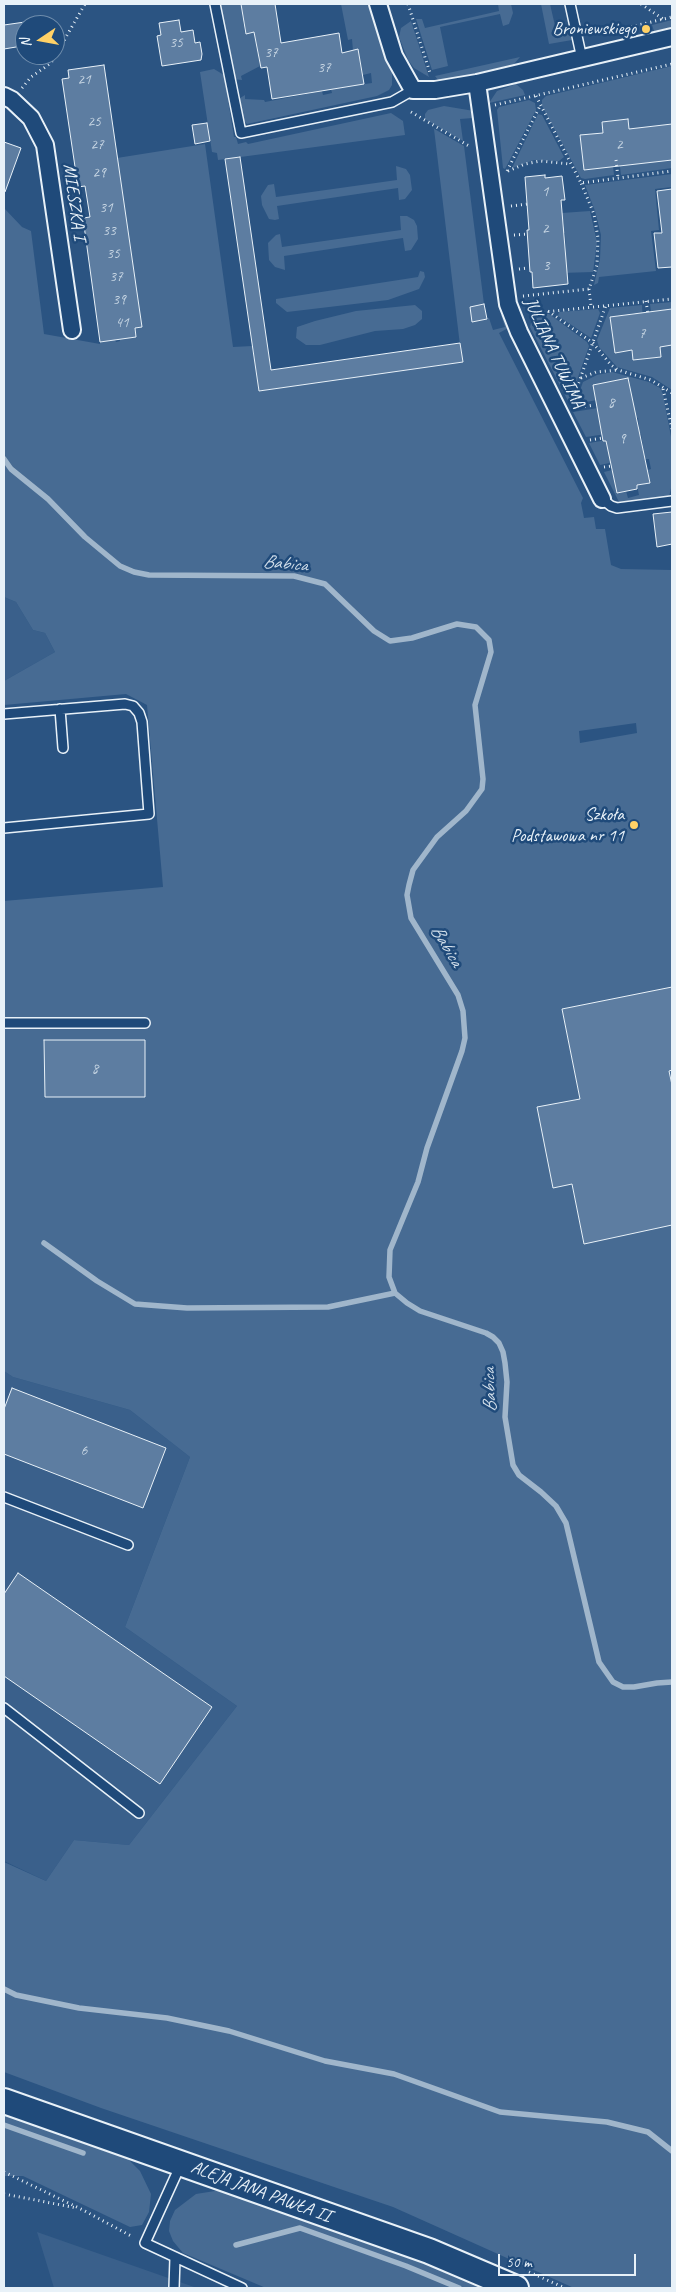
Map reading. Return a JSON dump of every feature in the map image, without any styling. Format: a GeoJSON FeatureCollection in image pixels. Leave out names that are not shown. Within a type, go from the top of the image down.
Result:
{"type":"FeatureCollection","features":[{"type":"Feature","properties":{"kind":"street"},"geometry":{"type":"LineString","coordinates":[[378,4],[394,56],[413,90],[435,90],[477,83],[672,37]]}},
{"type":"Feature","properties":{"kind":"street","name":"JULIANA TUWIMA"},"geometry":{"type":"LineString","coordinates":[[477,83],[508,304],[519,332],[602,499]]}},
{"type":"Feature","properties":{"kind":"street","name":"MIESZKA I"},"geometry":{"type":"LineString","coordinates":[[8,98],[31,118],[45,145],[72,330]]}},
{"type":"Feature","properties":{"kind":"street","name":"ALEJA JANA PAWŁA II"},"geometry":{"type":"LineString","coordinates":[[4,2101],[429,2251],[516,2288]]}},
{"type":"Feature","properties":{"kind":"lane"},"geometry":{"type":"LineString","coordinates":[[215,4],[241,133],[392,102],[413,90]]}},
{"type":"Feature","properties":{"kind":"lane"},"geometry":{"type":"LineString","coordinates":[[570,4],[582,58]]}},
{"type":"Feature","properties":{"kind":"lane","name":"JULIANA TUWIMA"},"geometry":{"type":"LineString","coordinates":[[602,499],[617,508],[672,501]]}},
{"type":"Feature","properties":{"kind":"lane"},"geometry":{"type":"LineString","coordinates":[[4,714],[125,704],[137,709],[142,722],[149,814],[4,828]]}},
{"type":"Feature","properties":{"kind":"lane"},"geometry":{"type":"LineString","coordinates":[[60,709],[63,748]]}},
{"type":"Feature","properties":{"kind":"lane"},"geometry":{"type":"LineString","coordinates":[[4,1023],[144,1023]]}},
{"type":"Feature","properties":{"kind":"lane"},"geometry":{"type":"LineString","coordinates":[[4,1497],[128,1544]]}},
{"type":"Feature","properties":{"kind":"lane"},"geometry":{"type":"LineString","coordinates":[[4,1708],[139,1813]]}},
{"type":"Feature","properties":{"kind":"lane"},"geometry":{"type":"LineString","coordinates":[[181,2163],[145,2243],[242,2288]]}},
{"type":"Feature","properties":{"kind":"lane"},"geometry":{"type":"LineString","coordinates":[[174,2288],[175,2258]]}},
{"type":"Feature","properties":{"kind":"path"},"geometry":{"type":"LineString","coordinates":[[8,98],[31,77],[51,63],[85,4]]}},
{"type":"Feature","properties":{"kind":"path"},"geometry":{"type":"LineString","coordinates":[[408,4],[411,13]]}},
{"type":"Feature","properties":{"kind":"path"},"geometry":{"type":"LineString","coordinates":[[641,4],[664,19]]}},
{"type":"Feature","properties":{"kind":"path"},"geometry":{"type":"LineString","coordinates":[[591,306],[589,289],[597,265],[598,238],[594,214],[581,183],[536,96],[672,64]]}},
{"type":"Feature","properties":{"kind":"path"},"geometry":{"type":"LineString","coordinates":[[508,171],[540,105]]}},
{"type":"Feature","properties":{"kind":"path"},"geometry":{"type":"LineString","coordinates":[[494,114],[495,106]]}},
{"type":"Feature","properties":{"kind":"path"},"geometry":{"type":"LineString","coordinates":[[411,112],[464,143],[499,158],[501,176],[525,164],[540,161],[570,164]]}},
{"type":"Feature","properties":{"kind":"path"},"geometry":{"type":"LineString","coordinates":[[616,160],[618,178]]}},
{"type":"Feature","properties":{"kind":"path"},"geometry":{"type":"LineString","coordinates":[[581,183],[672,171]]}},
{"type":"Feature","properties":{"kind":"path"},"geometry":{"type":"LineString","coordinates":[[505,207],[528,204]]}},
{"type":"Feature","properties":{"kind":"path"},"geometry":{"type":"LineString","coordinates":[[509,236],[528,234]]}},
{"type":"Feature","properties":{"kind":"path"},"geometry":{"type":"LineString","coordinates":[[516,293],[526,297],[589,289]]}},
{"type":"Feature","properties":{"kind":"path"},"geometry":{"type":"LineString","coordinates":[[527,324],[534,312],[672,299]]}},
{"type":"Feature","properties":{"kind":"path"},"geometry":{"type":"LineString","coordinates":[[646,301],[648,314]]}},
{"type":"Feature","properties":{"kind":"path"},"geometry":{"type":"LineString","coordinates":[[594,405],[568,408],[581,378],[606,305]]}},
{"type":"Feature","properties":{"kind":"path"},"geometry":{"type":"LineString","coordinates":[[548,311],[593,343],[618,370]]}},
{"type":"Feature","properties":{"kind":"path"},"geometry":{"type":"LineString","coordinates":[[581,378],[596,372],[618,370],[651,380],[672,393]]}},
{"type":"Feature","properties":{"kind":"path"},"geometry":{"type":"LineString","coordinates":[[662,386],[667,398],[672,429]]}},
{"type":"Feature","properties":{"kind":"path"},"geometry":{"type":"LineString","coordinates":[[585,441],[603,438]]}},
{"type":"Feature","properties":{"kind":"path"},"geometry":{"type":"LineString","coordinates":[[4,2172],[83,2210],[145,2243]]}},
{"type":"Feature","properties":{"kind":"path"},"geometry":{"type":"LineString","coordinates":[[4,2196],[12,2195],[83,2210]]}},
{"type":"Feature","properties":{"kind":"shaded area"},"geometry":{"type":"Polygon","coordinates":[[[220,4],[241,4],[245,33],[254,32],[260,66],[241,76],[242,80],[233,79],[220,4]]]}},
{"type":"Feature","properties":{"kind":"shaded area"},"geometry":{"type":"Polygon","coordinates":[[[341,4],[370,4],[392,69],[392,85],[389,90],[377,96],[247,124],[242,119],[237,100],[245,95],[245,99],[264,100],[265,102],[322,91],[323,95],[332,93],[331,89],[372,83],[371,73],[363,75],[358,49],[353,51],[352,39],[348,40],[341,4]]]}},
{"type":"Feature","properties":{"kind":"shaded area"},"geometry":{"type":"Polygon","coordinates":[[[498,4],[511,4],[513,13],[509,24],[503,26],[500,14],[440,27],[448,66],[432,70],[416,19],[422,19],[425,28],[499,11],[498,4]]]}},
{"type":"Feature","properties":{"kind":"shaded area"},"geometry":{"type":"Polygon","coordinates":[[[541,4],[550,4],[556,30],[568,28],[572,40],[549,44],[541,4]]]}},
{"type":"Feature","properties":{"kind":"shaded area"},"geometry":{"type":"Polygon","coordinates":[[[672,20],[672,27],[654,31],[652,25],[672,20]]]}},
{"type":"Feature","properties":{"kind":"shaded area"},"geometry":{"type":"Polygon","coordinates":[[[411,21],[429,77],[414,68],[408,60],[399,37],[401,28],[411,21]]]}},
{"type":"Feature","properties":{"kind":"shaded area"},"geometry":{"type":"Polygon","coordinates":[[[520,57],[514,64],[452,79],[438,80],[435,76],[520,57]]]}},
{"type":"Feature","properties":{"kind":"shaded area"},"geometry":{"type":"Polygon","coordinates":[[[672,66],[672,124],[629,129],[628,119],[602,122],[603,133],[580,136],[584,170],[607,167],[612,157],[614,175],[581,178],[542,106],[542,100],[546,96],[672,66]]]}},
{"type":"Feature","properties":{"kind":"shaded area"},"geometry":{"type":"Polygon","coordinates":[[[214,69],[224,75],[234,137],[236,137],[238,144],[246,142],[248,144],[391,113],[403,121],[405,135],[218,160],[217,153],[212,152],[200,72],[214,69]]]}},
{"type":"Feature","properties":{"kind":"shaded area"},"geometry":{"type":"Polygon","coordinates":[[[516,84],[523,90],[525,95],[489,103],[497,91],[516,84]]]}},
{"type":"Feature","properties":{"kind":"shaded area"},"geometry":{"type":"Polygon","coordinates":[[[529,100],[535,103],[536,110],[505,169],[503,168],[497,110],[499,107],[529,100]]]}},
{"type":"Feature","properties":{"kind":"shaded area"},"geometry":{"type":"Polygon","coordinates":[[[444,106],[474,111],[473,118],[460,119],[463,141],[425,119],[425,114],[428,110],[444,106]]]}},
{"type":"Feature","properties":{"kind":"shaded area"},"geometry":{"type":"Polygon","coordinates":[[[538,114],[542,115],[564,157],[559,161],[534,160],[512,168],[538,114]]]}},
{"type":"Feature","properties":{"kind":"shaded area"},"geometry":{"type":"Polygon","coordinates":[[[431,127],[464,146],[484,304],[470,307],[472,321],[489,318],[493,330],[505,327],[501,315],[504,316],[510,327],[499,333],[583,498],[581,503],[584,518],[594,517],[596,529],[605,529],[611,565],[621,569],[672,570],[672,2288],[574,2288],[393,2207],[101,2108],[4,2072],[4,1862],[46,1881],[74,1840],[129,1845],[237,1706],[125,1627],[190,1457],[130,1410],[13,1377],[4,1371],[4,901],[163,887],[147,705],[126,694],[4,705],[4,681],[55,652],[45,633],[33,630],[16,602],[4,597],[4,208],[22,227],[31,231],[44,334],[100,344],[100,342],[115,340],[116,342],[120,341],[120,339],[136,337],[135,328],[141,327],[117,158],[205,144],[233,347],[252,346],[259,391],[462,362],[434,129],[431,127]],[[636,723],[579,731],[580,743],[637,733],[636,723]]]}},
{"type":"Feature","properties":{"kind":"shaded area"},"geometry":{"type":"Polygon","coordinates":[[[619,159],[626,165],[672,160],[672,168],[621,175],[619,159]]]}},
{"type":"Feature","properties":{"kind":"shaded area"},"geometry":{"type":"Polygon","coordinates":[[[396,166],[406,169],[410,175],[412,190],[405,199],[399,200],[398,188],[277,206],[279,219],[275,220],[269,219],[262,205],[261,196],[268,185],[274,184],[276,197],[397,180],[396,166]]]}},
{"type":"Feature","properties":{"kind":"shaded area"},"geometry":{"type":"Polygon","coordinates":[[[672,174],[672,187],[655,189],[659,230],[651,231],[656,271],[599,277],[598,283],[594,285],[600,259],[601,235],[595,211],[585,185],[672,174]]]}},
{"type":"Feature","properties":{"kind":"shaded area"},"geometry":{"type":"Polygon","coordinates":[[[590,211],[597,242],[593,272],[561,273],[566,254],[565,233],[561,233],[561,227],[564,227],[562,213],[590,211]]]}},
{"type":"Feature","properties":{"kind":"shaded area"},"geometry":{"type":"Polygon","coordinates":[[[400,216],[407,216],[414,220],[417,226],[418,239],[411,250],[405,251],[403,238],[284,256],[285,270],[275,267],[269,260],[268,243],[276,235],[280,234],[282,247],[401,230],[400,216]]]}},
{"type":"Feature","properties":{"kind":"shaded area"},"geometry":{"type":"Polygon","coordinates":[[[420,271],[424,272],[425,277],[419,289],[388,300],[287,312],[276,303],[276,299],[418,277],[420,271]]]}},
{"type":"Feature","properties":{"kind":"shaded area"},"geometry":{"type":"Polygon","coordinates":[[[672,302],[672,309],[655,311],[652,321],[650,304],[672,302]]]}},
{"type":"Feature","properties":{"kind":"shaded area"},"geometry":{"type":"Polygon","coordinates":[[[415,305],[422,311],[422,319],[415,325],[403,329],[375,331],[320,345],[306,345],[296,338],[297,327],[315,321],[356,311],[415,305]]]}},
{"type":"Feature","properties":{"kind":"shaded area"},"geometry":{"type":"Polygon","coordinates":[[[642,305],[643,323],[635,313],[610,317],[615,352],[632,350],[633,360],[660,357],[660,347],[672,345],[672,390],[652,377],[617,367],[599,347],[597,340],[610,308],[642,305]]]}},
{"type":"Feature","properties":{"kind":"shaded area"},"geometry":{"type":"Polygon","coordinates":[[[598,309],[600,313],[591,338],[558,316],[559,312],[598,309]]]}},
{"type":"Feature","properties":{"kind":"shaded area"},"geometry":{"type":"Polygon","coordinates":[[[536,314],[549,314],[587,342],[589,346],[570,400],[568,401],[530,327],[532,318],[536,314]]]}},
{"type":"Feature","properties":{"kind":"shaded area"},"geometry":{"type":"Polygon","coordinates":[[[612,372],[649,382],[660,388],[663,394],[672,442],[672,484],[669,497],[619,502],[604,472],[616,469],[614,475],[617,493],[626,491],[628,498],[639,495],[637,485],[650,483],[648,470],[651,469],[649,459],[645,459],[641,434],[637,435],[636,428],[639,427],[638,418],[597,400],[575,404],[583,382],[597,375],[612,372]]]}},
{"type":"Feature","properties":{"kind":"shaded area"},"geometry":{"type":"Polygon","coordinates":[[[598,408],[606,434],[586,437],[573,412],[598,408]]]}},
{"type":"Feature","properties":{"kind":"shaded area"},"geometry":{"type":"Polygon","coordinates":[[[607,440],[614,462],[600,465],[589,443],[607,440]]]}},
{"type":"Feature","properties":{"kind":"shaded area"},"geometry":{"type":"Polygon","coordinates":[[[4,597],[16,602],[33,630],[45,633],[55,652],[4,681],[4,597]]]}},
{"type":"Feature","properties":{"kind":"shaded area"},"geometry":{"type":"Polygon","coordinates":[[[4,1371],[13,1377],[130,1410],[190,1457],[125,1627],[237,1706],[129,1845],[74,1840],[46,1881],[4,1861],[4,1371]]]}},
{"type":"Feature","properties":{"kind":"shaded area"},"geometry":{"type":"Polygon","coordinates":[[[4,2112],[119,2153],[128,2159],[140,2171],[151,2194],[149,2212],[142,2225],[130,2227],[23,2176],[4,2176],[4,2112]]]}},
{"type":"Feature","properties":{"kind":"shaded area"},"geometry":{"type":"Polygon","coordinates":[[[221,2190],[444,2270],[486,2288],[266,2288],[183,2253],[173,2241],[169,2231],[170,2221],[175,2210],[196,2194],[221,2190]]]}},
{"type":"Feature","properties":{"kind":"shaded area"},"geometry":{"type":"Polygon","coordinates":[[[37,2232],[174,2280],[197,2288],[54,2288],[37,2232]]]}},
{"type":"Feature","properties":{"kind":"building"},"geometry":{"type":"Polygon","coordinates":[[[241,4],[275,4],[281,43],[339,33],[342,53],[358,49],[364,84],[272,99],[267,67],[261,68],[254,32],[246,34],[241,4]]]}},
{"type":"Feature","properties":{"kind":"building"},"geometry":{"type":"Polygon","coordinates":[[[179,20],[181,32],[193,30],[195,43],[200,42],[201,60],[162,66],[157,36],[161,35],[159,23],[179,20]]]}},
{"type":"Feature","properties":{"kind":"building"},"geometry":{"type":"Polygon","coordinates":[[[15,23],[15,47],[4,49],[4,25],[15,23]]]}},
{"type":"Feature","properties":{"kind":"building"},"geometry":{"type":"Polygon","coordinates":[[[104,65],[142,327],[135,328],[136,337],[100,342],[83,218],[90,217],[85,186],[78,187],[62,79],[69,78],[68,70],[104,65]]]}},
{"type":"Feature","properties":{"kind":"building"},"geometry":{"type":"Polygon","coordinates":[[[628,119],[629,129],[672,124],[672,160],[584,170],[580,135],[603,133],[602,122],[628,119]]]}},
{"type":"Feature","properties":{"kind":"building"},"geometry":{"type":"Polygon","coordinates":[[[207,123],[210,141],[195,144],[192,125],[207,123]]]}},
{"type":"Feature","properties":{"kind":"building"},"geometry":{"type":"Polygon","coordinates":[[[4,142],[21,148],[5,192],[4,191],[4,142]]]}},
{"type":"Feature","properties":{"kind":"building"},"geometry":{"type":"Polygon","coordinates":[[[240,157],[271,370],[460,343],[463,362],[259,391],[225,159],[240,157]]]}},
{"type":"Feature","properties":{"kind":"building"},"geometry":{"type":"Polygon","coordinates":[[[545,175],[545,178],[562,176],[565,200],[561,200],[568,284],[533,288],[532,272],[530,272],[525,177],[545,175]]]}},
{"type":"Feature","properties":{"kind":"building"},"geometry":{"type":"Polygon","coordinates":[[[672,189],[672,267],[658,268],[654,233],[662,233],[657,191],[672,189]]]}},
{"type":"Feature","properties":{"kind":"building"},"geometry":{"type":"Polygon","coordinates":[[[484,304],[487,319],[472,322],[470,307],[484,304]]]}},
{"type":"Feature","properties":{"kind":"building"},"geometry":{"type":"Polygon","coordinates":[[[672,309],[672,345],[660,347],[661,357],[633,360],[632,350],[615,353],[610,317],[672,309]]]}},
{"type":"Feature","properties":{"kind":"building"},"geometry":{"type":"Polygon","coordinates":[[[628,378],[650,483],[637,485],[637,489],[617,493],[606,441],[603,441],[593,385],[628,378]]]}},
{"type":"Feature","properties":{"kind":"building"},"geometry":{"type":"Polygon","coordinates":[[[672,512],[672,544],[657,547],[653,514],[672,512]]]}},
{"type":"Feature","properties":{"kind":"building"},"geometry":{"type":"Polygon","coordinates":[[[672,987],[672,1070],[669,1071],[672,1085],[672,1225],[584,1244],[572,1184],[553,1188],[537,1107],[580,1099],[562,1009],[672,987]]]}},
{"type":"Feature","properties":{"kind":"building"},"geometry":{"type":"Polygon","coordinates":[[[44,1040],[145,1040],[145,1097],[45,1097],[44,1040]]]}},
{"type":"Feature","properties":{"kind":"building"},"geometry":{"type":"Polygon","coordinates":[[[12,1388],[166,1448],[143,1508],[4,1454],[4,1409],[12,1388]]]}},
{"type":"Feature","properties":{"kind":"building"},"geometry":{"type":"Polygon","coordinates":[[[18,1573],[212,1707],[160,1784],[4,1676],[4,1594],[18,1573]]]}},
{"type":"Feature","properties":{"kind":"waterway","name":"Babica"},"geometry":{"type":"LineString","coordinates":[[4,459],[11,469],[48,499],[85,537],[120,566],[134,572],[149,575],[294,576],[325,584],[374,631],[390,641],[412,638],[457,624],[476,627],[489,640],[491,652],[475,705],[483,779],[482,789],[466,811],[437,837],[413,870],[407,895],[411,918],[458,995],[463,1011],[465,1038],[427,1148],[418,1182],[390,1250],[389,1277],[395,1293],[420,1311],[486,1333],[499,1343],[505,1363],[507,1382],[505,1417],[513,1465],[519,1475],[556,1506],[566,1523],[599,1662],[613,1682],[623,1687],[672,1682]]}},
{"type":"Feature","properties":{"kind":"waterway"},"geometry":{"type":"LineString","coordinates":[[44,1243],[97,1281],[135,1304],[187,1308],[328,1307],[395,1293]]}},
{"type":"Feature","properties":{"kind":"waterway"},"geometry":{"type":"LineString","coordinates":[[4,1989],[16,1995],[79,2008],[167,2018],[229,2031],[325,2061],[394,2074],[500,2112],[607,2122],[648,2132],[672,2151]]}},
{"type":"Feature","properties":{"kind":"waterway"},"geometry":{"type":"LineString","coordinates":[[4,2125],[83,2153]]}},
{"type":"Feature","properties":{"kind":"waterway"},"geometry":{"type":"LineString","coordinates":[[236,2245],[300,2228],[406,2266],[459,2288]]}},
{"type":"Feature","properties":{"kind":"place","name":"Broniewskiego"},"geometry":{"type":"Point","coordinates":[646,29]}},
{"type":"Feature","properties":{"kind":"place","name":"Szkoła Podstawowa nr 11"},"geometry":{"type":"Point","coordinates":[634,825]}}]}
